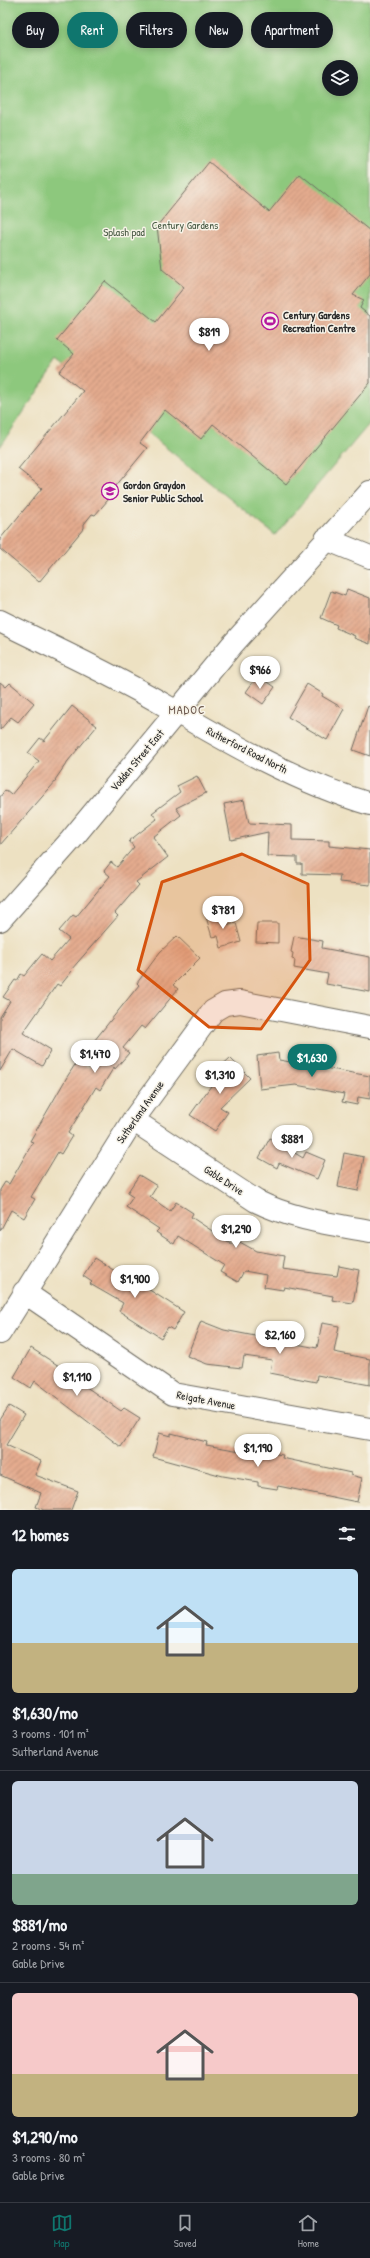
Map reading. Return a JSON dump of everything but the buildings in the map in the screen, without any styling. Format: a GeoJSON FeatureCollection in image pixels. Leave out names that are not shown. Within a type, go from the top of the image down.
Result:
{"type":"FeatureCollection","features":[{"type":"Feature","properties":{"kind":"street","name":"Vodden Street East"},"geometry":{"type":"LineString","coordinates":[[0,920],[76,835],[232,645],[370,492]]}},
{"type":"Feature","properties":{"kind":"street"},"geometry":{"type":"LineString","coordinates":[[326,539],[370,557]]}},
{"type":"Feature","properties":{"kind":"street","name":"Rutherford Road North"},"geometry":{"type":"LineString","coordinates":[[0,621],[271,763],[342,796],[370,804]]}},
{"type":"Feature","properties":{"kind":"street","name":"Sutherland Avenue"},"geometry":{"type":"LineString","coordinates":[[0,1333],[24,1292],[133,1120],[213,1011],[225,1004],[240,1002],[370,1027]]}},
{"type":"Feature","properties":{"kind":"street","name":"Gable Drive"},"geometry":{"type":"LineString","coordinates":[[133,1120],[256,1201],[275,1211],[302,1219],[370,1231]]}},
{"type":"Feature","properties":{"kind":"street","name":"Reigate Avenue"},"geometry":{"type":"LineString","coordinates":[[24,1292],[173,1394],[370,1429]]}},
{"type":"Feature","properties":{"kind":"highlighted area"},"geometry":{"type":"Polygon","coordinates":[[[242,854],[308,884],[310,960],[261,1029],[209,1027],[138,970],[162,882],[242,854]]]}},
{"type":"Feature","properties":{"kind":"green space","name":"Century Gardens"},"geometry":{"type":"Polygon","coordinates":[[[0,0],[370,0],[370,423],[275,535],[58,361],[0,447],[0,0]]]}},
{"type":"Feature","properties":{"kind":"place","name":"Century Gardens Recreation Centre"},"geometry":{"type":"Point","coordinates":[270,321]}},
{"type":"Feature","properties":{"kind":"place","name":"Gordon Graydon Senior Public School"},"geometry":{"type":"Point","coordinates":[110,491]}},
{"type":"Feature","properties":{"kind":"district","name":"MADOC"},"geometry":{"type":"Point","coordinates":[187,710]}},
{"type":"Feature","properties":{"kind":"park label","name":"Splash pad"},"geometry":{"type":"Point","coordinates":[124,232]}}]}
